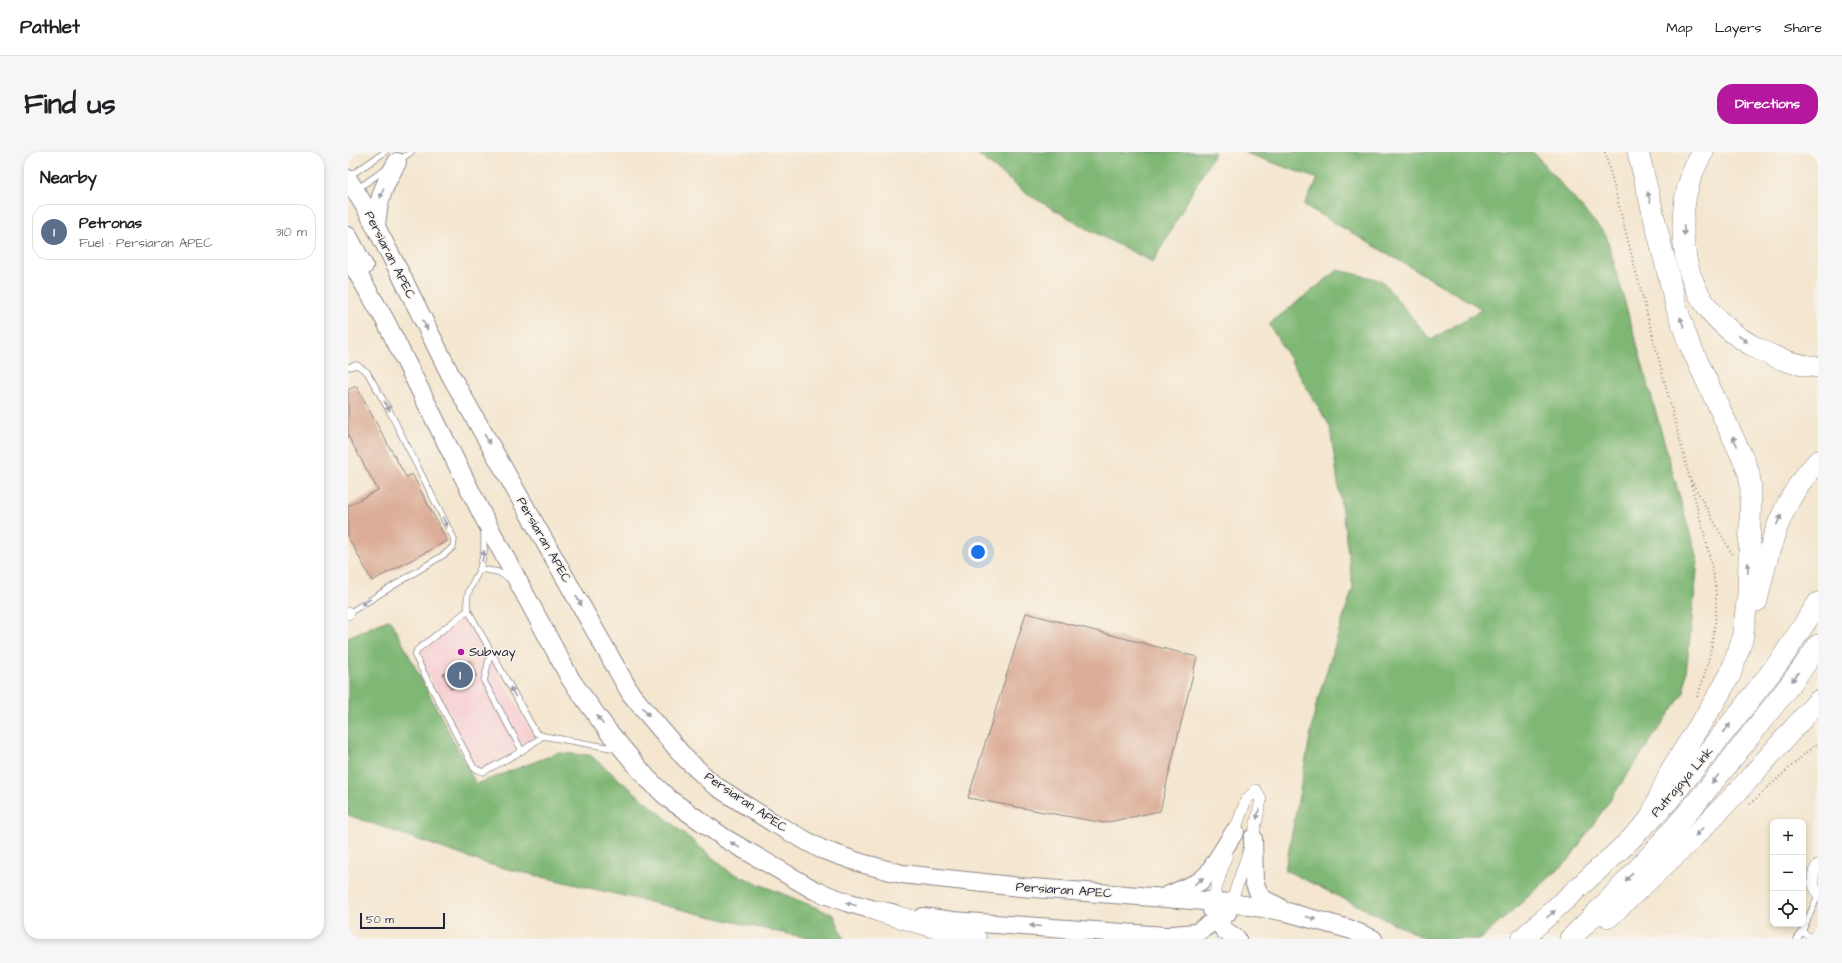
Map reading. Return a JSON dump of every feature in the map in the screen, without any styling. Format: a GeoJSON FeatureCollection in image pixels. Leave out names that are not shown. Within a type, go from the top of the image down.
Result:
{"type":"FeatureCollection","features":[{"type":"Feature","properties":{"kind":"highway"},"geometry":{"type":"LineString","coordinates":[[1638,152],[1676,306],[1688,341],[1745,463],[1749,474],[1751,489],[1748,595],[1742,640],[1730,675],[1716,701],[1671,770],[1648,821]]}},
{"type":"Feature","properties":{"kind":"highway"},"geometry":{"type":"LineString","coordinates":[[1703,152],[1691,178],[1683,222],[1685,248],[1689,270],[1695,287],[1708,308],[1740,337],[1758,350],[1792,362],[1818,367]]}},
{"type":"Feature","properties":{"kind":"highway"},"geometry":{"type":"LineString","coordinates":[[1671,770],[1713,714],[1738,675],[1744,658],[1767,554],[1774,534],[1786,506],[1811,468],[1818,461]]}},
{"type":"Feature","properties":{"kind":"highway","name":"Putrajaya Link"},"geometry":{"type":"LineString","coordinates":[[1522,939],[1626,846],[1667,802],[1782,658],[1818,603]]}},
{"type":"Feature","properties":{"kind":"highway","name":"Putrajaya Link"},"geometry":{"type":"LineString","coordinates":[[1570,939],[1610,898],[1696,803],[1749,738],[1818,645]]}},
{"type":"Feature","properties":{"kind":"highway"},"geometry":{"type":"LineString","coordinates":[[1582,939],[1611,915],[1685,846],[1735,794],[1818,701]]}},
{"type":"Feature","properties":{"kind":"highway"},"geometry":{"type":"LineString","coordinates":[[1735,794],[1777,757],[1818,716]]}},
{"type":"Feature","properties":{"kind":"highway"},"geometry":{"type":"LineString","coordinates":[[878,911],[976,939]]}},
{"type":"Feature","properties":{"kind":"main road"},"geometry":{"type":"LineString","coordinates":[[376,227],[380,196],[398,155]]}},
{"type":"Feature","properties":{"kind":"main road"},"geometry":{"type":"LineString","coordinates":[[350,187],[356,211],[399,287],[412,299]]}},
{"type":"Feature","properties":{"kind":"main road","name":"Persiaran APEC"},"geometry":{"type":"LineString","coordinates":[[350,187],[376,227],[451,376],[631,694],[684,757],[714,785],[772,822],[821,849],[861,863],[902,874],[1020,887],[1231,903],[1287,912],[1349,929],[1373,939]]}},
{"type":"Feature","properties":{"kind":"main road"},"geometry":{"type":"LineString","coordinates":[[348,236],[381,298],[385,320]]}},
{"type":"Feature","properties":{"kind":"main road"},"geometry":{"type":"LineString","coordinates":[[348,257],[385,320],[484,518],[571,680],[608,731],[647,778],[669,799],[726,839],[814,890],[846,902],[878,911],[953,921],[1165,936],[1185,939]]}},
{"type":"Feature","properties":{"kind":"main road"},"geometry":{"type":"LineString","coordinates":[[1164,897],[1186,889],[1208,874],[1235,831]]}},
{"type":"Feature","properties":{"kind":"main road"},"geometry":{"type":"LineString","coordinates":[[1253,838],[1254,882],[1261,898],[1287,912]]}},
{"type":"Feature","properties":{"kind":"main road"},"geometry":{"type":"LineString","coordinates":[[1212,901],[1212,913],[1224,930],[1237,939]]}},
{"type":"Feature","properties":{"kind":"main road"},"geometry":{"type":"LineString","coordinates":[[1165,936],[1196,933],[1227,912],[1231,903]]}},
{"type":"Feature","properties":{"kind":"street"},"geometry":{"type":"LineString","coordinates":[[1212,901],[1246,800],[1256,790],[1261,800],[1253,838],[1231,903]]}},
{"type":"Feature","properties":{"kind":"street"},"geometry":{"type":"LineString","coordinates":[[1818,864],[1813,874],[1813,881],[1818,895]]}},
{"type":"Feature","properties":{"kind":"lane"},"geometry":{"type":"LineString","coordinates":[[350,187],[398,155]]}},
{"type":"Feature","properties":{"kind":"lane"},"geometry":{"type":"LineString","coordinates":[[350,187],[398,155]]}},
{"type":"Feature","properties":{"kind":"lane"},"geometry":{"type":"LineString","coordinates":[[348,367],[357,365],[367,372],[390,412],[454,539],[452,546],[445,554],[348,613]]}},
{"type":"Feature","properties":{"kind":"lane"},"geometry":{"type":"LineString","coordinates":[[484,518],[484,550],[480,569],[468,592],[466,601],[468,610],[532,727],[536,733],[543,736],[625,751]]}},
{"type":"Feature","properties":{"kind":"lane"},"geometry":{"type":"LineString","coordinates":[[480,569],[498,572],[518,582]]}},
{"type":"Feature","properties":{"kind":"lane"},"geometry":{"type":"LineString","coordinates":[[468,610],[417,650],[416,660],[474,768],[483,772],[522,751],[543,736]]}},
{"type":"Feature","properties":{"kind":"lane"},"geometry":{"type":"LineString","coordinates":[[491,651],[484,681],[522,751]]}},
{"type":"Feature","properties":{"kind":"lane"},"geometry":{"type":"LineString","coordinates":[[1797,939],[1802,932],[1818,895]]}},
{"type":"Feature","properties":{"kind":"lane"},"geometry":{"type":"LineString","coordinates":[[1802,932],[1815,939]]}},
{"type":"Feature","properties":{"kind":"path"},"geometry":{"type":"LineString","coordinates":[[1605,152],[1708,549],[1716,594],[1715,628],[1707,670],[1697,698]]}},
{"type":"Feature","properties":{"kind":"path"},"geometry":{"type":"LineString","coordinates":[[1689,476],[1732,554]]}},
{"type":"Feature","properties":{"kind":"shaded area"},"geometry":{"type":"Polygon","coordinates":[[[466,616],[535,738],[483,769],[477,766],[420,659],[420,652],[466,616]]]}},
{"type":"Feature","properties":{"kind":"green space"},"geometry":{"type":"Polygon","coordinates":[[[975,152],[1215,152],[1153,262],[1095,233],[1027,194],[975,152]]]}},
{"type":"Feature","properties":{"kind":"green space"},"geometry":{"type":"Polygon","coordinates":[[[1243,152],[1533,152],[1606,235],[1698,562],[1684,692],[1568,861],[1481,939],[1426,939],[1285,870],[1316,705],[1353,587],[1330,427],[1269,324],[1338,270],[1381,280],[1431,340],[1482,309],[1304,205],[1318,179],[1243,152]]]}},
{"type":"Feature","properties":{"kind":"green space"},"geometry":{"type":"Polygon","coordinates":[[[390,619],[476,784],[558,753],[590,755],[730,872],[834,915],[844,939],[813,939],[773,931],[487,864],[348,815],[348,637],[390,619]]]}},
{"type":"Feature","properties":{"kind":"building"},"geometry":{"type":"Polygon","coordinates":[[[356,386],[406,477],[412,474],[447,541],[372,581],[348,537],[348,506],[378,490],[348,436],[348,390],[356,386]]]}},
{"type":"Feature","properties":{"kind":"building"},"geometry":{"type":"Polygon","coordinates":[[[1026,613],[1197,657],[1160,811],[1104,823],[968,798],[1026,613]]]}},
{"type":"Feature","properties":{"kind":"building"},"geometry":{"type":"Polygon","coordinates":[[[469,661],[476,676],[451,689],[443,674],[469,661]]]}},
{"type":"Feature","properties":{"kind":"place","name":"Subway"},"geometry":{"type":"Point","coordinates":[461,652]}},
{"type":"Feature","properties":{"kind":"place","name":"Petronas"},"geometry":{"type":"Point","coordinates":[460,675]}}]}
